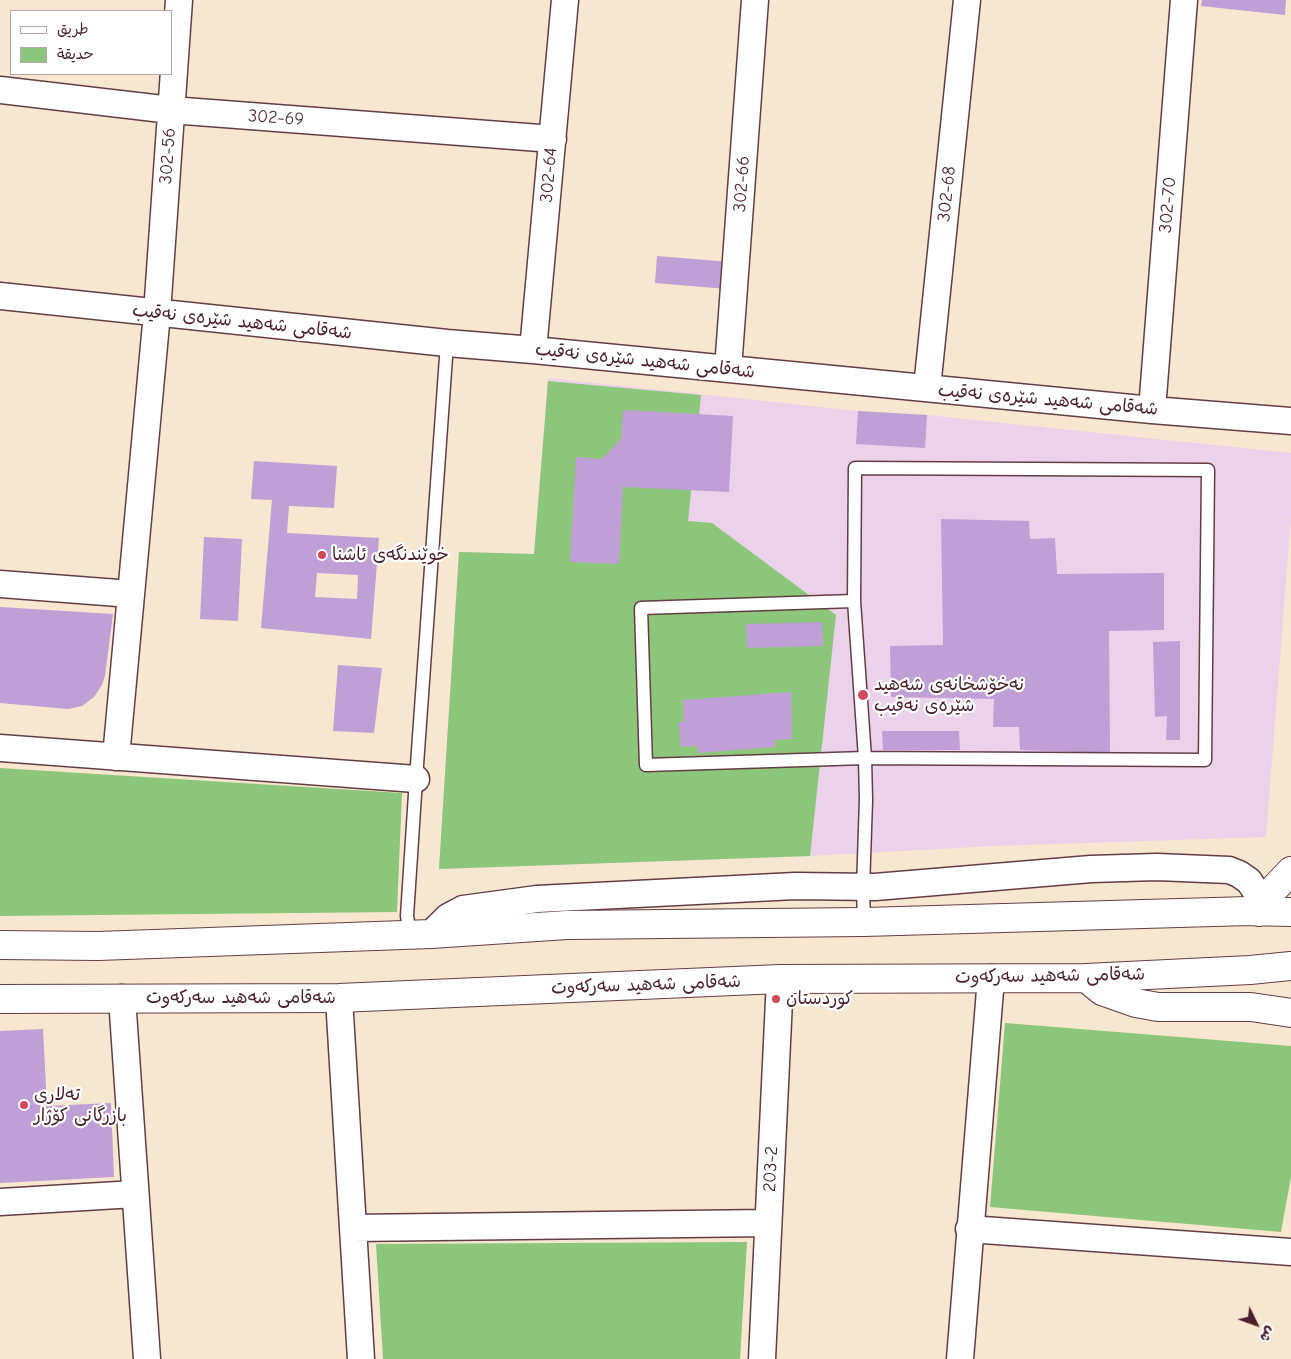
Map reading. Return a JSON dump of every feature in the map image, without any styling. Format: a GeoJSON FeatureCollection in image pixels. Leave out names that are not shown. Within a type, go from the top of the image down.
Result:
{"type":"FeatureCollection","features":[{"type":"Feature","properties":{"kind":"main road"},"geometry":{"type":"LineString","coordinates":[[1259,912],[1276,885],[1291,871]]}},
{"type":"Feature","properties":{"kind":"main road"},"geometry":{"type":"LineString","coordinates":[[0,945],[98,946],[420,934],[567,925],[864,922],[1291,912]]}},
{"type":"Feature","properties":{"kind":"main road","name":"شەقامی شەهید سەرکەوت"},"geometry":{"type":"LineString","coordinates":[[0,999],[339,998],[780,979],[1086,978],[1250,970],[1291,966]]}},
{"type":"Feature","properties":{"kind":"main road"},"geometry":{"type":"LineString","coordinates":[[1086,978],[1102,991],[1136,1004],[1158,1007],[1251,1007],[1291,1013]]}},
{"type":"Feature","properties":{"kind":"street","name":"302-56"},"geometry":{"type":"LineString","coordinates":[[116,757],[158,313],[179,0]]}},
{"type":"Feature","properties":{"kind":"street","name":"302-64"},"geometry":{"type":"LineString","coordinates":[[533,350],[565,0]]}},
{"type":"Feature","properties":{"kind":"street","name":"302-66"},"geometry":{"type":"LineString","coordinates":[[728,368],[755,0]]}},
{"type":"Feature","properties":{"kind":"street","name":"302-68"},"geometry":{"type":"LineString","coordinates":[[927,388],[967,0]]}},
{"type":"Feature","properties":{"kind":"street","name":"302-70"},"geometry":{"type":"LineString","coordinates":[[1152,410],[1184,0]]}},
{"type":"Feature","properties":{"kind":"street","name":"302-69"},"geometry":{"type":"LineString","coordinates":[[0,90],[171,110],[553,139]]}},
{"type":"Feature","properties":{"kind":"street","name":"شەقامی شەهید شێرەی نەقیب"},"geometry":{"type":"LineString","coordinates":[[0,296],[446,343],[728,368],[1152,410],[1291,421]]}},
{"type":"Feature","properties":{"kind":"street"},"geometry":{"type":"LineString","coordinates":[[0,584],[131,594]]}},
{"type":"Feature","properties":{"kind":"street"},"geometry":{"type":"LineString","coordinates":[[0,748],[416,779]]}},
{"type":"Feature","properties":{"kind":"street"},"geometry":{"type":"LineString","coordinates":[[420,934],[463,909],[537,899],[795,886],[863,888],[1091,869],[1157,867],[1229,870],[1239,874],[1249,881],[1255,890],[1259,900],[1259,912]]}},
{"type":"Feature","properties":{"kind":"street"},"geometry":{"type":"LineString","coordinates":[[960,1359],[969,1229],[991,978]]}},
{"type":"Feature","properties":{"kind":"street","name":"203-2"},"geometry":{"type":"LineString","coordinates":[[762,1359],[780,979]]}},
{"type":"Feature","properties":{"kind":"street"},"geometry":{"type":"LineString","coordinates":[[122,998],[147,1359]]}},
{"type":"Feature","properties":{"kind":"street"},"geometry":{"type":"LineString","coordinates":[[339,998],[361,1359]]}},
{"type":"Feature","properties":{"kind":"street"},"geometry":{"type":"LineString","coordinates":[[0,1202],[136,1194]]}},
{"type":"Feature","properties":{"kind":"street"},"geometry":{"type":"LineString","coordinates":[[353,1228],[768,1223]]}},
{"type":"Feature","properties":{"kind":"street"},"geometry":{"type":"LineString","coordinates":[[969,1229],[1291,1252]]}},
{"type":"Feature","properties":{"kind":"lane"},"geometry":{"type":"LineString","coordinates":[[420,934],[408,916],[446,343]]}},
{"type":"Feature","properties":{"kind":"lane"},"geometry":{"type":"LineString","coordinates":[[854,601],[641,608],[646,765],[865,758],[1205,760],[1208,470],[855,468],[854,601],[865,758],[866,800],[863,888],[864,922]]}},
{"type":"Feature","properties":{"kind":"shaded area","name":"نەخۆشخانەی شەهید شێرەی نەقیب"},"geometry":{"type":"Polygon","coordinates":[[[548,378],[858,411],[927,415],[1291,453],[1291,517],[1266,837],[994,846],[810,856],[439,869],[459,552],[534,554],[548,378]]]}},
{"type":"Feature","properties":{"kind":"green space"},"geometry":{"type":"Polygon","coordinates":[[[548,381],[701,395],[688,521],[712,523],[836,615],[810,856],[439,869],[459,552],[534,554],[548,381]]]}},
{"type":"Feature","properties":{"kind":"green space"},"geometry":{"type":"Polygon","coordinates":[[[0,768],[402,793],[397,912],[0,916],[0,768]]]}},
{"type":"Feature","properties":{"kind":"green space"},"geometry":{"type":"Polygon","coordinates":[[[1005,1023],[1291,1046],[1291,1177],[1281,1232],[990,1207],[1005,1023]]]}},
{"type":"Feature","properties":{"kind":"green space"},"geometry":{"type":"Polygon","coordinates":[[[747,1242],[740,1359],[383,1359],[376,1244],[747,1242]]]}},
{"type":"Feature","properties":{"kind":"building"},"geometry":{"type":"Polygon","coordinates":[[[1202,0],[1286,0],[1285,15],[1201,6],[1202,0]]]}},
{"type":"Feature","properties":{"kind":"building"},"geometry":{"type":"Polygon","coordinates":[[[657,256],[730,262],[727,289],[655,283],[657,256]]]}},
{"type":"Feature","properties":{"kind":"building"},"geometry":{"type":"Polygon","coordinates":[[[623,410],[733,416],[729,492],[623,487],[619,564],[570,562],[576,457],[602,459],[621,439],[623,410]]]}},
{"type":"Feature","properties":{"kind":"building"},"geometry":{"type":"Polygon","coordinates":[[[858,411],[927,415],[925,448],[856,444],[858,411]]]}},
{"type":"Feature","properties":{"kind":"building","name":"خوێندنگەی ئاشنا"},"geometry":{"type":"Polygon","coordinates":[[[254,461],[337,466],[334,508],[289,506],[287,533],[379,538],[371,639],[261,628],[272,500],[251,499],[254,461]],[[317,573],[315,597],[357,599],[358,575],[317,573]]]}},
{"type":"Feature","properties":{"kind":"building"},"geometry":{"type":"Polygon","coordinates":[[[941,519],[1029,521],[1030,539],[1055,538],[1057,574],[1164,573],[1164,630],[1109,631],[1110,753],[1020,750],[1019,727],[993,727],[994,699],[891,697],[890,646],[943,645],[941,519]]]}},
{"type":"Feature","properties":{"kind":"building"},"geometry":{"type":"Polygon","coordinates":[[[204,537],[242,539],[238,621],[200,619],[204,537]]]}},
{"type":"Feature","properties":{"kind":"building"},"geometry":{"type":"Polygon","coordinates":[[[0,607],[113,614],[105,676],[102,685],[94,697],[82,706],[68,709],[0,703],[0,607]]]}},
{"type":"Feature","properties":{"kind":"building"},"geometry":{"type":"Polygon","coordinates":[[[822,622],[823,646],[747,648],[746,624],[822,622]]]}},
{"type":"Feature","properties":{"kind":"building"},"geometry":{"type":"Polygon","coordinates":[[[1180,641],[1180,740],[1166,740],[1167,716],[1155,717],[1153,642],[1180,641]]]}},
{"type":"Feature","properties":{"kind":"building"},"geometry":{"type":"Polygon","coordinates":[[[338,665],[382,668],[374,733],[333,731],[338,665]]]}},
{"type":"Feature","properties":{"kind":"building"},"geometry":{"type":"Polygon","coordinates":[[[791,692],[792,739],[775,740],[775,747],[698,753],[697,746],[681,747],[678,722],[684,722],[683,700],[791,692]]]}},
{"type":"Feature","properties":{"kind":"building"},"geometry":{"type":"Polygon","coordinates":[[[882,731],[959,731],[960,750],[883,750],[882,731]]]}},
{"type":"Feature","properties":{"kind":"building","name":"تەلاری بازرگانی کۆژار"},"geometry":{"type":"Polygon","coordinates":[[[43,1029],[47,1106],[111,1103],[114,1177],[0,1183],[0,1031],[43,1029]]]}},
{"type":"Feature","properties":{"kind":"place","name":"خوێندنگەی ئاشنا"},"geometry":{"type":"Point","coordinates":[322,555]}},
{"type":"Feature","properties":{"kind":"place","name":"نەخۆشخانەی شەهید شێرەی نەقیب"},"geometry":{"type":"Point","coordinates":[863,695]}},
{"type":"Feature","properties":{"kind":"place","name":"كوردستان"},"geometry":{"type":"Point","coordinates":[776,999]}},
{"type":"Feature","properties":{"kind":"place","name":"تەلاری بازرگانی کۆژار"},"geometry":{"type":"Point","coordinates":[24,1105]}}]}
